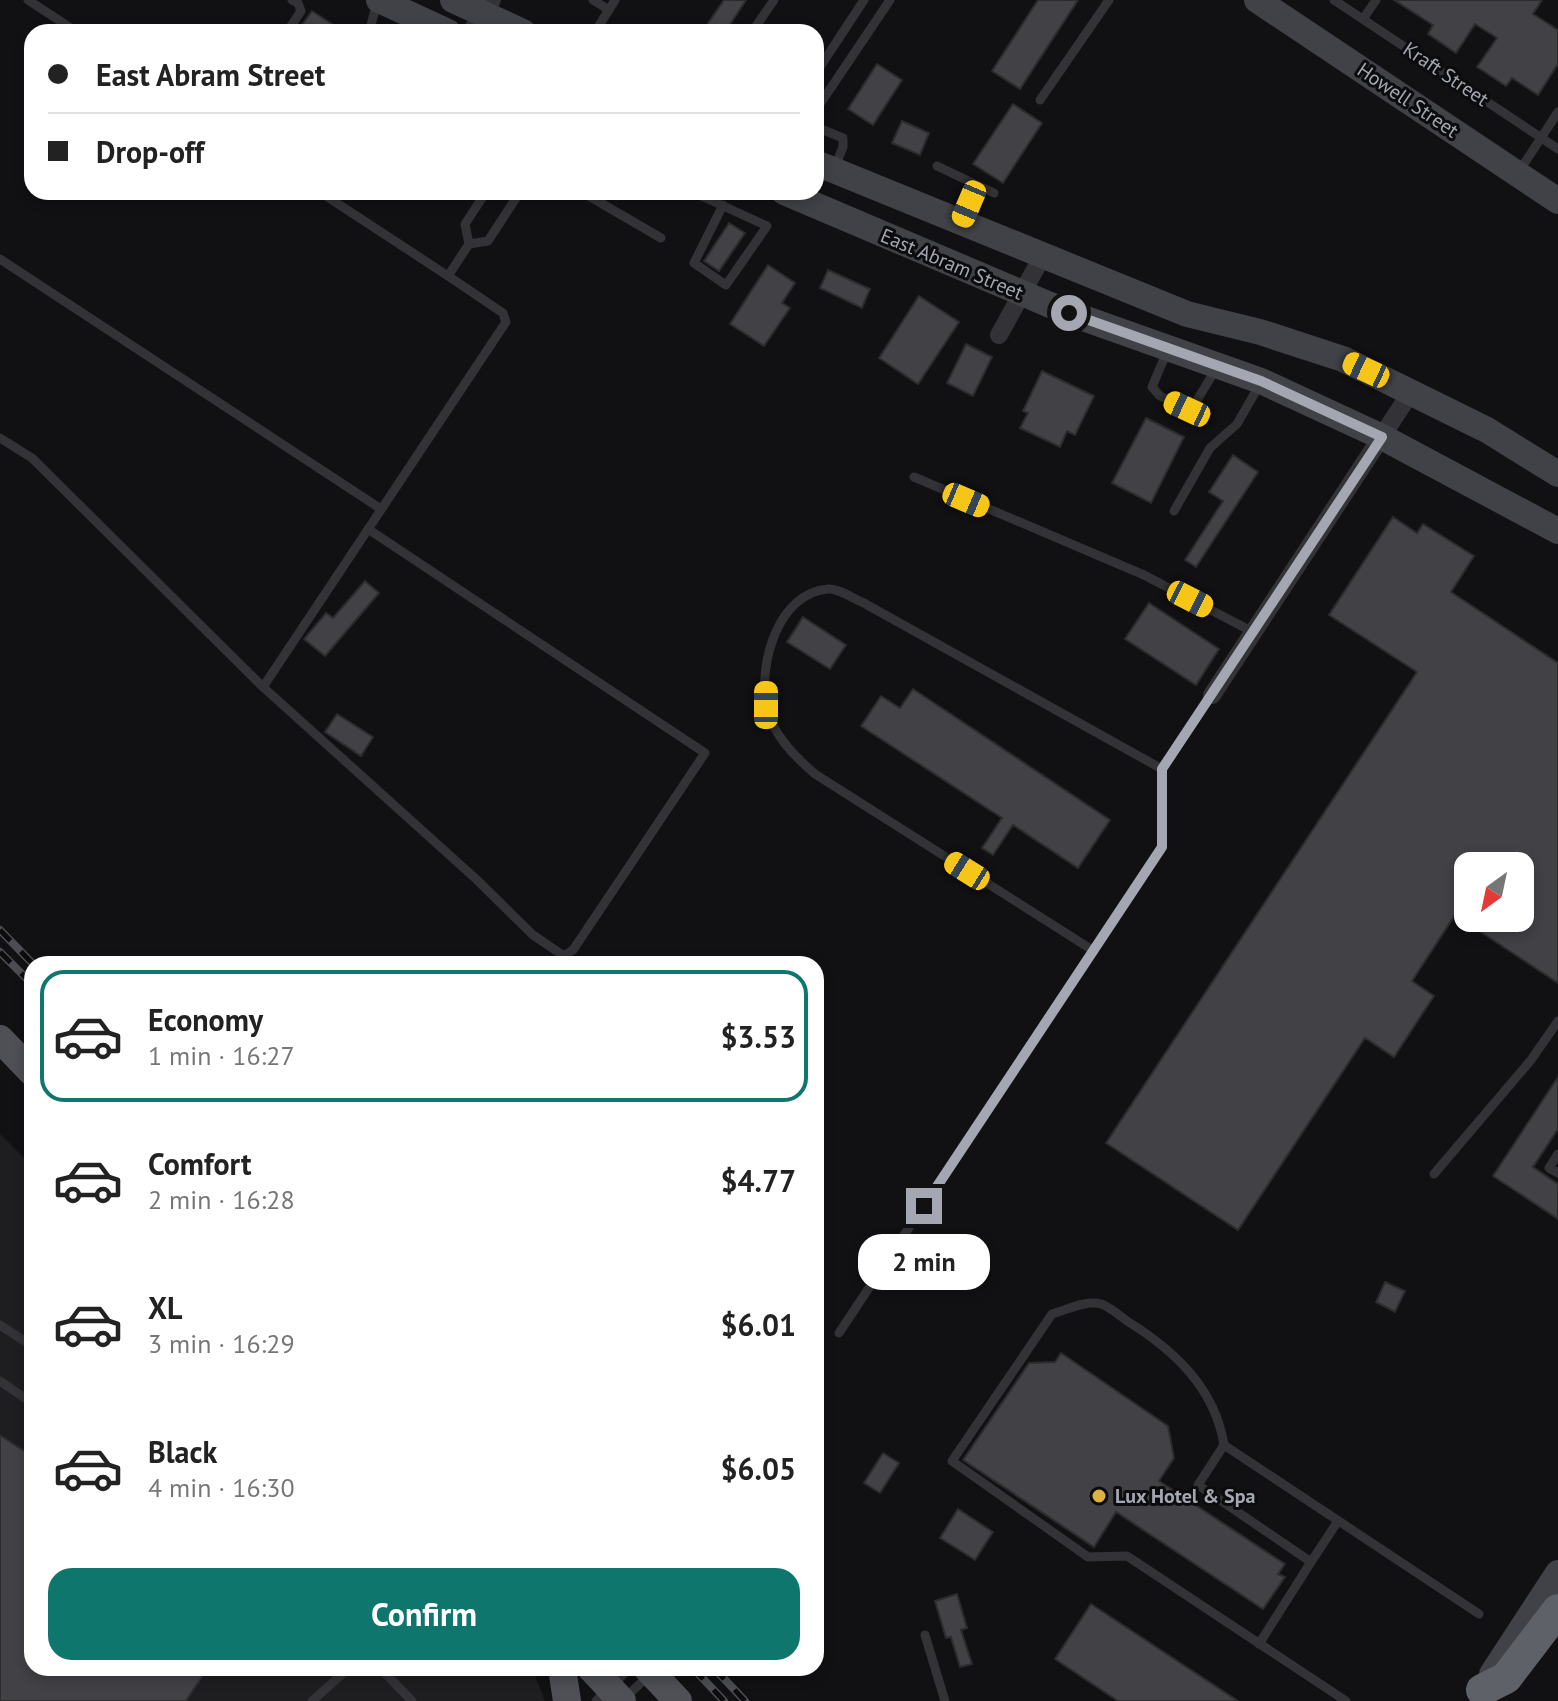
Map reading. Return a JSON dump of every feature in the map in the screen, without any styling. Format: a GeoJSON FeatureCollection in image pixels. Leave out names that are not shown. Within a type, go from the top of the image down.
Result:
{"type":"FeatureCollection","features":[{"type":"Feature","properties":{"kind":"highway"},"geometry":{"type":"LineString","coordinates":[[1478,1695],[1506,1678],[1558,1610]]}},
{"type":"Feature","properties":{"kind":"main road"},"geometry":{"type":"LineString","coordinates":[[378,0],[430,24]]}},
{"type":"Feature","properties":{"kind":"main road"},"geometry":{"type":"LineString","coordinates":[[453,0],[504,24]]}},
{"type":"Feature","properties":{"kind":"main road","name":"Howell Street"},"geometry":{"type":"LineString","coordinates":[[1257,0],[1558,201]]}},
{"type":"Feature","properties":{"kind":"main road","name":"East Abram Street"},"geometry":{"type":"LineString","coordinates":[[825,167],[1187,314],[1260,332],[1343,359],[1487,430],[1558,474]]}},
{"type":"Feature","properties":{"kind":"main road","name":"East Abram Street"},"geometry":{"type":"LineString","coordinates":[[803,200],[1019,293],[1261,381],[1382,437],[1558,531]]}},
{"type":"Feature","properties":{"kind":"main road"},"geometry":{"type":"LineString","coordinates":[[1519,512],[1546,509],[1558,514]]}},
{"type":"Feature","properties":{"kind":"main road"},"geometry":{"type":"LineString","coordinates":[[0,1039],[24,1064]]}},
{"type":"Feature","properties":{"kind":"main road"},"geometry":{"type":"LineString","coordinates":[[1478,1695],[1558,1573]]}},
{"type":"Feature","properties":{"kind":"main road"},"geometry":{"type":"LineString","coordinates":[[563,1676],[567,1701]]}},
{"type":"Feature","properties":{"kind":"main road"},"geometry":{"type":"LineString","coordinates":[[651,1676],[678,1701]]}},
{"type":"Feature","properties":{"kind":"street"},"geometry":{"type":"LineString","coordinates":[[999,335],[1019,293],[1042,257]]}},
{"type":"Feature","properties":{"kind":"street"},"geometry":{"type":"LineString","coordinates":[[1212,695],[1411,392]]}},
{"type":"Feature","properties":{"kind":"lane"},"geometry":{"type":"LineString","coordinates":[[28,0],[65,24]]}},
{"type":"Feature","properties":{"kind":"lane"},"geometry":{"type":"LineString","coordinates":[[292,0],[298,3],[301,11],[292,24]]}},
{"type":"Feature","properties":{"kind":"lane"},"geometry":{"type":"LineString","coordinates":[[371,24],[378,0]]}},
{"type":"Feature","properties":{"kind":"lane"},"geometry":{"type":"LineString","coordinates":[[593,0],[609,10]]}},
{"type":"Feature","properties":{"kind":"lane"},"geometry":{"type":"LineString","coordinates":[[600,24],[615,0]]}},
{"type":"Feature","properties":{"kind":"lane"},"geometry":{"type":"LineString","coordinates":[[758,24],[774,0]]}},
{"type":"Feature","properties":{"kind":"lane"},"geometry":{"type":"LineString","coordinates":[[824,61],[864,0]]}},
{"type":"Feature","properties":{"kind":"lane"},"geometry":{"type":"LineString","coordinates":[[824,98],[890,0]]}},
{"type":"Feature","properties":{"kind":"lane"},"geometry":{"type":"LineString","coordinates":[[1040,100],[1109,0]]}},
{"type":"Feature","properties":{"kind":"lane","name":"Kraft Street"},"geometry":{"type":"LineString","coordinates":[[1334,0],[1558,149]]}},
{"type":"Feature","properties":{"kind":"lane"},"geometry":{"type":"LineString","coordinates":[[1363,19],[1376,0]]}},
{"type":"Feature","properties":{"kind":"lane"},"geometry":{"type":"LineString","coordinates":[[1517,174],[1558,112]]}},
{"type":"Feature","properties":{"kind":"lane"},"geometry":{"type":"LineString","coordinates":[[824,130],[843,138],[843,147],[825,167]]}},
{"type":"Feature","properties":{"kind":"lane"},"geometry":{"type":"LineString","coordinates":[[937,166],[994,193]]}},
{"type":"Feature","properties":{"kind":"lane"},"geometry":{"type":"LineString","coordinates":[[961,223],[977,185]]}},
{"type":"Feature","properties":{"kind":"lane"},"geometry":{"type":"LineString","coordinates":[[263,687],[506,322],[503,313],[332,200]]}},
{"type":"Feature","properties":{"kind":"lane"},"geometry":{"type":"LineString","coordinates":[[448,276],[469,244],[465,224],[481,200]]}},
{"type":"Feature","properties":{"kind":"lane"},"geometry":{"type":"LineString","coordinates":[[469,244],[488,241],[515,200]]}},
{"type":"Feature","properties":{"kind":"lane"},"geometry":{"type":"LineString","coordinates":[[596,200],[661,238]]}},
{"type":"Feature","properties":{"kind":"lane"},"geometry":{"type":"LineString","coordinates":[[711,200],[723,205],[767,226],[726,285],[694,263],[723,205]]}},
{"type":"Feature","properties":{"kind":"lane"},"geometry":{"type":"LineString","coordinates":[[0,259],[381,509]]}},
{"type":"Feature","properties":{"kind":"lane"},"geometry":{"type":"LineString","coordinates":[[1168,349],[1152,387],[1160,396],[1187,409],[1194,405],[1217,366]]}},
{"type":"Feature","properties":{"kind":"lane"},"geometry":{"type":"LineString","coordinates":[[1174,511],[1210,448],[1237,424],[1261,381]]}},
{"type":"Feature","properties":{"kind":"lane"},"geometry":{"type":"LineString","coordinates":[[0,438],[32,458],[263,687],[476,879],[533,935],[564,956],[573,950],[705,753],[368,529]]}},
{"type":"Feature","properties":{"kind":"lane"},"geometry":{"type":"LineString","coordinates":[[914,477],[1144,575],[1253,632]]}},
{"type":"Feature","properties":{"kind":"lane"},"geometry":{"type":"LineString","coordinates":[[1094,951],[815,774],[792,754],[766,705],[770,650],[781,622],[794,603],[810,593],[831,588],[862,602],[1162,769]]}},
{"type":"Feature","properties":{"kind":"lane"},"geometry":{"type":"LineString","coordinates":[[839,1333],[1162,847],[1162,769],[1212,695]]}},
{"type":"Feature","properties":{"kind":"lane"},"geometry":{"type":"LineString","coordinates":[[1434,1174],[1531,1060],[1558,1021]]}},
{"type":"Feature","properties":{"kind":"lane"},"geometry":{"type":"LineString","coordinates":[[1558,1154],[1549,1168],[1558,1173]]}},
{"type":"Feature","properties":{"kind":"lane"},"geometry":{"type":"LineString","coordinates":[[1311,1562],[1198,1485],[1224,1445],[1220,1421],[1207,1396],[1163,1343],[1102,1304],[1088,1303],[1052,1314],[952,1461],[1088,1557],[1127,1556],[1346,1701]]}},
{"type":"Feature","properties":{"kind":"lane"},"geometry":{"type":"LineString","coordinates":[[0,1325],[24,1341]]}},
{"type":"Feature","properties":{"kind":"lane"},"geometry":{"type":"LineString","coordinates":[[0,1381],[24,1398]]}},
{"type":"Feature","properties":{"kind":"lane"},"geometry":{"type":"LineString","coordinates":[[1224,1445],[1479,1614]]}},
{"type":"Feature","properties":{"kind":"lane"},"geometry":{"type":"LineString","coordinates":[[1259,1644],[1338,1521]]}},
{"type":"Feature","properties":{"kind":"lane"},"geometry":{"type":"LineString","coordinates":[[925,1635],[945,1701]]}},
{"type":"Feature","properties":{"kind":"lane"},"geometry":{"type":"LineString","coordinates":[[312,1701],[340,1676]]}},
{"type":"Feature","properties":{"kind":"lane"},"geometry":{"type":"LineString","coordinates":[[388,1676],[412,1701]]}},
{"type":"Feature","properties":{"kind":"lane"},"geometry":{"type":"LineString","coordinates":[[610,1693],[633,1676]]}},
{"type":"Feature","properties":{"kind":"lane"},"geometry":{"type":"LineString","coordinates":[[610,1693],[633,1676]]}},
{"type":"Feature","properties":{"kind":"shaded area"},"geometry":{"type":"Polygon","coordinates":[[[0,1134],[24,1158],[24,1676],[535,1676],[545,1701],[0,1701],[0,1134]]]}},
{"type":"Feature","properties":{"kind":"building"},"geometry":{"type":"Polygon","coordinates":[[[724,0],[746,0],[730,24],[708,24],[724,0]]]}},
{"type":"Feature","properties":{"kind":"building"},"geometry":{"type":"Polygon","coordinates":[[[1038,0],[1078,0],[1020,89],[992,71],[1038,0]]]}},
{"type":"Feature","properties":{"kind":"building"},"geometry":{"type":"Polygon","coordinates":[[[1394,0],[1542,0],[1533,14],[1558,30],[1558,64],[1538,95],[1512,78],[1506,86],[1477,67],[1497,38],[1475,24],[1456,53],[1428,34],[1433,25],[1394,0]]]}},
{"type":"Feature","properties":{"kind":"building"},"geometry":{"type":"Polygon","coordinates":[[[312,11],[332,24],[303,24],[312,11]]]}},
{"type":"Feature","properties":{"kind":"building"},"geometry":{"type":"Polygon","coordinates":[[[877,64],[902,80],[873,125],[848,109],[877,64]]]}},
{"type":"Feature","properties":{"kind":"building"},"geometry":{"type":"Polygon","coordinates":[[[1013,104],[1042,123],[1003,183],[973,164],[1013,104]]]}},
{"type":"Feature","properties":{"kind":"building"},"geometry":{"type":"Polygon","coordinates":[[[902,121],[929,133],[920,155],[892,143],[902,121]]]}},
{"type":"Feature","properties":{"kind":"building"},"geometry":{"type":"Polygon","coordinates":[[[729,223],[745,233],[719,271],[704,261],[729,223]]]}},
{"type":"Feature","properties":{"kind":"building"},"geometry":{"type":"Polygon","coordinates":[[[768,265],[795,283],[782,303],[790,308],[764,346],[730,324],[768,265]]]}},
{"type":"Feature","properties":{"kind":"building"},"geometry":{"type":"Polygon","coordinates":[[[828,270],[870,289],[862,308],[820,288],[828,270]]]}},
{"type":"Feature","properties":{"kind":"building"},"geometry":{"type":"Polygon","coordinates":[[[919,296],[959,322],[918,384],[879,358],[919,296]]]}},
{"type":"Feature","properties":{"kind":"building"},"geometry":{"type":"Polygon","coordinates":[[[966,344],[992,357],[973,396],[947,383],[966,344]]]}},
{"type":"Feature","properties":{"kind":"building"},"geometry":{"type":"Polygon","coordinates":[[[1042,371],[1094,396],[1075,435],[1067,431],[1060,447],[1020,428],[1028,413],[1023,411],[1042,371]]]}},
{"type":"Feature","properties":{"kind":"building"},"geometry":{"type":"Polygon","coordinates":[[[1146,418],[1184,437],[1151,503],[1112,483],[1146,418]]]}},
{"type":"Feature","properties":{"kind":"building"},"geometry":{"type":"Polygon","coordinates":[[[1233,455],[1258,472],[1196,567],[1185,560],[1223,501],[1209,492],[1233,455]]]}},
{"type":"Feature","properties":{"kind":"building"},"geometry":{"type":"Polygon","coordinates":[[[1393,517],[1417,533],[1423,524],[1474,556],[1451,592],[1558,663],[1558,983],[1481,932],[1534,932],[1534,852],[1454,852],[1454,917],[1412,981],[1434,996],[1394,1057],[1365,1038],[1238,1230],[1106,1143],[1417,672],[1329,615],[1393,517]]]}},
{"type":"Feature","properties":{"kind":"building"},"geometry":{"type":"Polygon","coordinates":[[[365,581],[379,593],[325,656],[304,639],[326,613],[333,618],[365,581]]]}},
{"type":"Feature","properties":{"kind":"building"},"geometry":{"type":"Polygon","coordinates":[[[1149,603],[1219,649],[1196,685],[1125,639],[1149,603]]]}},
{"type":"Feature","properties":{"kind":"building"},"geometry":{"type":"Polygon","coordinates":[[[803,617],[846,645],[830,669],[787,642],[803,617]]]}},
{"type":"Feature","properties":{"kind":"building"},"geometry":{"type":"Polygon","coordinates":[[[913,689],[1110,820],[1078,868],[1013,825],[993,855],[982,848],[1002,818],[861,726],[881,696],[900,708],[913,689]]]}},
{"type":"Feature","properties":{"kind":"building"},"geometry":{"type":"Polygon","coordinates":[[[337,714],[373,737],[361,756],[325,732],[337,714]]]}},
{"type":"Feature","properties":{"kind":"building"},"geometry":{"type":"Polygon","coordinates":[[[1558,1077],[1558,1129],[1533,1167],[1558,1184],[1558,1219],[1493,1176],[1558,1077]]]}},
{"type":"Feature","properties":{"kind":"building"},"geometry":{"type":"Polygon","coordinates":[[[1385,1282],[1405,1291],[1395,1312],[1376,1302],[1385,1282]]]}},
{"type":"Feature","properties":{"kind":"building","name":"Lux Hotel & Spa"},"geometry":{"type":"Polygon","coordinates":[[[1061,1353],[1168,1426],[1174,1458],[1159,1481],[1285,1564],[1278,1574],[1285,1577],[1263,1609],[1116,1512],[1094,1547],[963,1460],[1029,1363],[1055,1362],[1061,1353]]]}},
{"type":"Feature","properties":{"kind":"building"},"geometry":{"type":"Polygon","coordinates":[[[0,1435],[24,1451],[24,1676],[203,1676],[186,1701],[0,1701],[0,1435]]]}},
{"type":"Feature","properties":{"kind":"building"},"geometry":{"type":"Polygon","coordinates":[[[883,1453],[899,1463],[880,1493],[864,1483],[883,1453]]]}},
{"type":"Feature","properties":{"kind":"building"},"geometry":{"type":"Polygon","coordinates":[[[958,1509],[993,1532],[975,1560],[940,1538],[958,1509]]]}},
{"type":"Feature","properties":{"kind":"building"},"geometry":{"type":"Polygon","coordinates":[[[957,1594],[967,1628],[961,1630],[972,1664],[960,1667],[951,1637],[946,1638],[935,1601],[957,1594]]]}},
{"type":"Feature","properties":{"kind":"building"},"geometry":{"type":"Polygon","coordinates":[[[1091,1604],[1238,1701],[1118,1701],[1055,1659],[1091,1604]]]}},
{"type":"Feature","properties":{"kind":"railway"},"geometry":{"type":"LineString","coordinates":[[0,930],[25,956]]}},
{"type":"Feature","properties":{"kind":"railway"},"geometry":{"type":"LineString","coordinates":[[0,952],[24,976]]}},
{"type":"Feature","properties":{"kind":"railway"},"geometry":{"type":"LineString","coordinates":[[701,1676],[724,1701]]}},
{"type":"Feature","properties":{"kind":"railway"},"geometry":{"type":"LineString","coordinates":[[722,1676],[745,1701]]}},
{"type":"Feature","properties":{"kind":"place","name":"Lux Hotel & Spa"},"geometry":{"type":"Point","coordinates":[1099,1496]}},
{"type":"Feature","properties":{"kind":"route"},"geometry":{"type":"LineString","coordinates":[[924,1206],[1162,847],[1162,769],[1382,437],[1261,381],[1069,313]]}}]}
